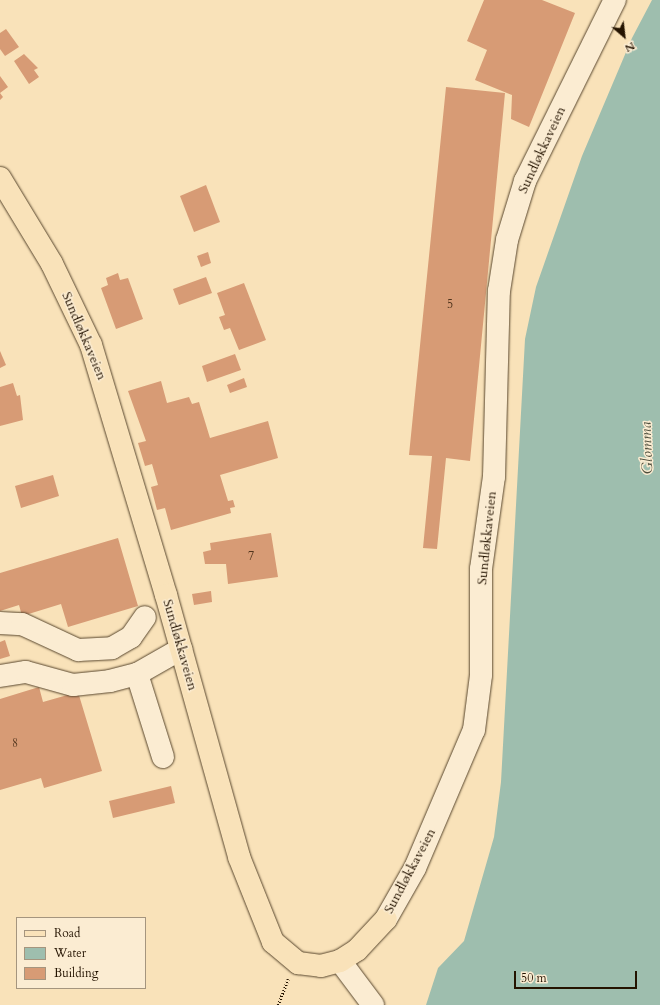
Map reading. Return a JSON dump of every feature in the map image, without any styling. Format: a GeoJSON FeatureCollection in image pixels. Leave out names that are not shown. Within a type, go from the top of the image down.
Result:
{"type":"FeatureCollection","features":[{"type":"Feature","properties":{"kind":"main road","name":"Sundløkkaveien"},"geometry":{"type":"LineString","coordinates":[[0,178],[52,264],[91,345],[250,889],[273,942],[298,963],[322,966],[340,961],[371,937],[386,919]]}},
{"type":"Feature","properties":{"kind":"street","name":"Sundløkkaveien"},"geometry":{"type":"LineString","coordinates":[[386,919],[415,868],[474,730],[481,675],[482,569],[494,478],[499,291],[507,240],[525,181],[615,0]]}},
{"type":"Feature","properties":{"kind":"street"},"geometry":{"type":"LineString","coordinates":[[0,623],[22,624],[59,644],[78,650],[112,648],[131,637],[145,617]]}},
{"type":"Feature","properties":{"kind":"street"},"geometry":{"type":"LineString","coordinates":[[92,649],[98,683]]}},
{"type":"Feature","properties":{"kind":"street"},"geometry":{"type":"LineString","coordinates":[[0,676],[26,672],[73,685],[98,683],[136,674],[181,649]]}},
{"type":"Feature","properties":{"kind":"street"},"geometry":{"type":"LineString","coordinates":[[136,674],[163,757]]}},
{"type":"Feature","properties":{"kind":"street"},"geometry":{"type":"LineString","coordinates":[[340,961],[373,1005]]}},
{"type":"Feature","properties":{"kind":"path"},"geometry":{"type":"LineString","coordinates":[[278,1005],[283,988],[298,963]]}},
{"type":"Feature","properties":{"kind":"water","name":"Glomma"},"geometry":{"type":"Polygon","coordinates":[[[652,0],[660,0],[660,1005],[426,1005],[438,968],[464,941],[494,837],[501,782],[525,339],[536,287],[582,156],[632,38],[652,0]]]}},
{"type":"Feature","properties":{"kind":"building"},"geometry":{"type":"Polygon","coordinates":[[[484,0],[542,0],[575,13],[529,127],[511,119],[512,95],[475,80],[487,50],[467,41],[484,0]]]}},
{"type":"Feature","properties":{"kind":"building"},"geometry":{"type":"Polygon","coordinates":[[[6,29],[19,47],[5,56],[0,49],[0,33],[6,29]]]}},
{"type":"Feature","properties":{"kind":"building"},"geometry":{"type":"Polygon","coordinates":[[[24,54],[38,68],[34,70],[39,77],[29,84],[14,61],[24,54]]]}},
{"type":"Feature","properties":{"kind":"building"},"geometry":{"type":"Polygon","coordinates":[[[0,76],[8,87],[0,93],[0,76]]]}},
{"type":"Feature","properties":{"kind":"building"},"geometry":{"type":"Polygon","coordinates":[[[446,87],[505,93],[470,461],[446,458],[437,549],[423,548],[432,456],[409,455],[446,87]]]}},
{"type":"Feature","properties":{"kind":"building"},"geometry":{"type":"Polygon","coordinates":[[[0,93],[3,97],[0,100],[0,93]]]}},
{"type":"Feature","properties":{"kind":"building"},"geometry":{"type":"Polygon","coordinates":[[[206,185],[220,222],[194,232],[180,196],[206,185]]]}},
{"type":"Feature","properties":{"kind":"building"},"geometry":{"type":"Polygon","coordinates":[[[208,252],[211,263],[201,267],[197,256],[208,252]]]}},
{"type":"Feature","properties":{"kind":"building"},"geometry":{"type":"Polygon","coordinates":[[[118,273],[120,280],[128,278],[143,319],[116,329],[101,288],[108,285],[106,278],[118,273]]]}},
{"type":"Feature","properties":{"kind":"building"},"geometry":{"type":"Polygon","coordinates":[[[206,277],[212,293],[179,305],[173,289],[206,277]]]}},
{"type":"Feature","properties":{"kind":"building"},"geometry":{"type":"Polygon","coordinates":[[[244,283],[266,340],[239,350],[230,328],[224,330],[219,317],[225,315],[217,293],[244,283]]]}},
{"type":"Feature","properties":{"kind":"building"},"geometry":{"type":"Polygon","coordinates":[[[0,351],[6,365],[0,368],[0,351]]]}},
{"type":"Feature","properties":{"kind":"building"},"geometry":{"type":"Polygon","coordinates":[[[235,354],[241,370],[207,382],[202,366],[235,354]]]}},
{"type":"Feature","properties":{"kind":"building"},"geometry":{"type":"Polygon","coordinates":[[[244,378],[247,387],[230,393],[227,385],[244,378]]]}},
{"type":"Feature","properties":{"kind":"building"},"geometry":{"type":"Polygon","coordinates":[[[161,381],[167,403],[189,397],[192,404],[199,402],[210,438],[268,421],[278,458],[220,475],[228,501],[233,500],[235,507],[230,508],[231,513],[171,530],[165,508],[157,510],[151,487],[158,485],[152,464],[145,466],[138,443],[146,441],[128,391],[161,381]]]}},
{"type":"Feature","properties":{"kind":"building"},"geometry":{"type":"Polygon","coordinates":[[[13,383],[17,396],[20,395],[23,420],[0,426],[0,387],[13,383]]]}},
{"type":"Feature","properties":{"kind":"building"},"geometry":{"type":"Polygon","coordinates":[[[53,475],[59,496],[21,508],[15,486],[53,475]]]}},
{"type":"Feature","properties":{"kind":"building"},"geometry":{"type":"Polygon","coordinates":[[[271,533],[278,577],[228,584],[226,564],[205,564],[203,552],[211,550],[210,543],[271,533]]]}},
{"type":"Feature","properties":{"kind":"building"},"geometry":{"type":"Polygon","coordinates":[[[118,538],[138,606],[68,627],[61,604],[22,616],[19,605],[0,611],[0,573],[118,538]]]}},
{"type":"Feature","properties":{"kind":"building"},"geometry":{"type":"Polygon","coordinates":[[[211,591],[212,602],[194,605],[192,594],[211,591]]]}},
{"type":"Feature","properties":{"kind":"building"},"geometry":{"type":"Polygon","coordinates":[[[5,640],[10,656],[0,659],[0,642],[5,640]]]}},
{"type":"Feature","properties":{"kind":"building"},"geometry":{"type":"Polygon","coordinates":[[[39,687],[43,702],[78,692],[102,771],[44,788],[41,778],[0,790],[0,699],[39,687]]]}},
{"type":"Feature","properties":{"kind":"building"},"geometry":{"type":"Polygon","coordinates":[[[171,786],[175,803],[113,818],[109,801],[171,786]]]}}]}
